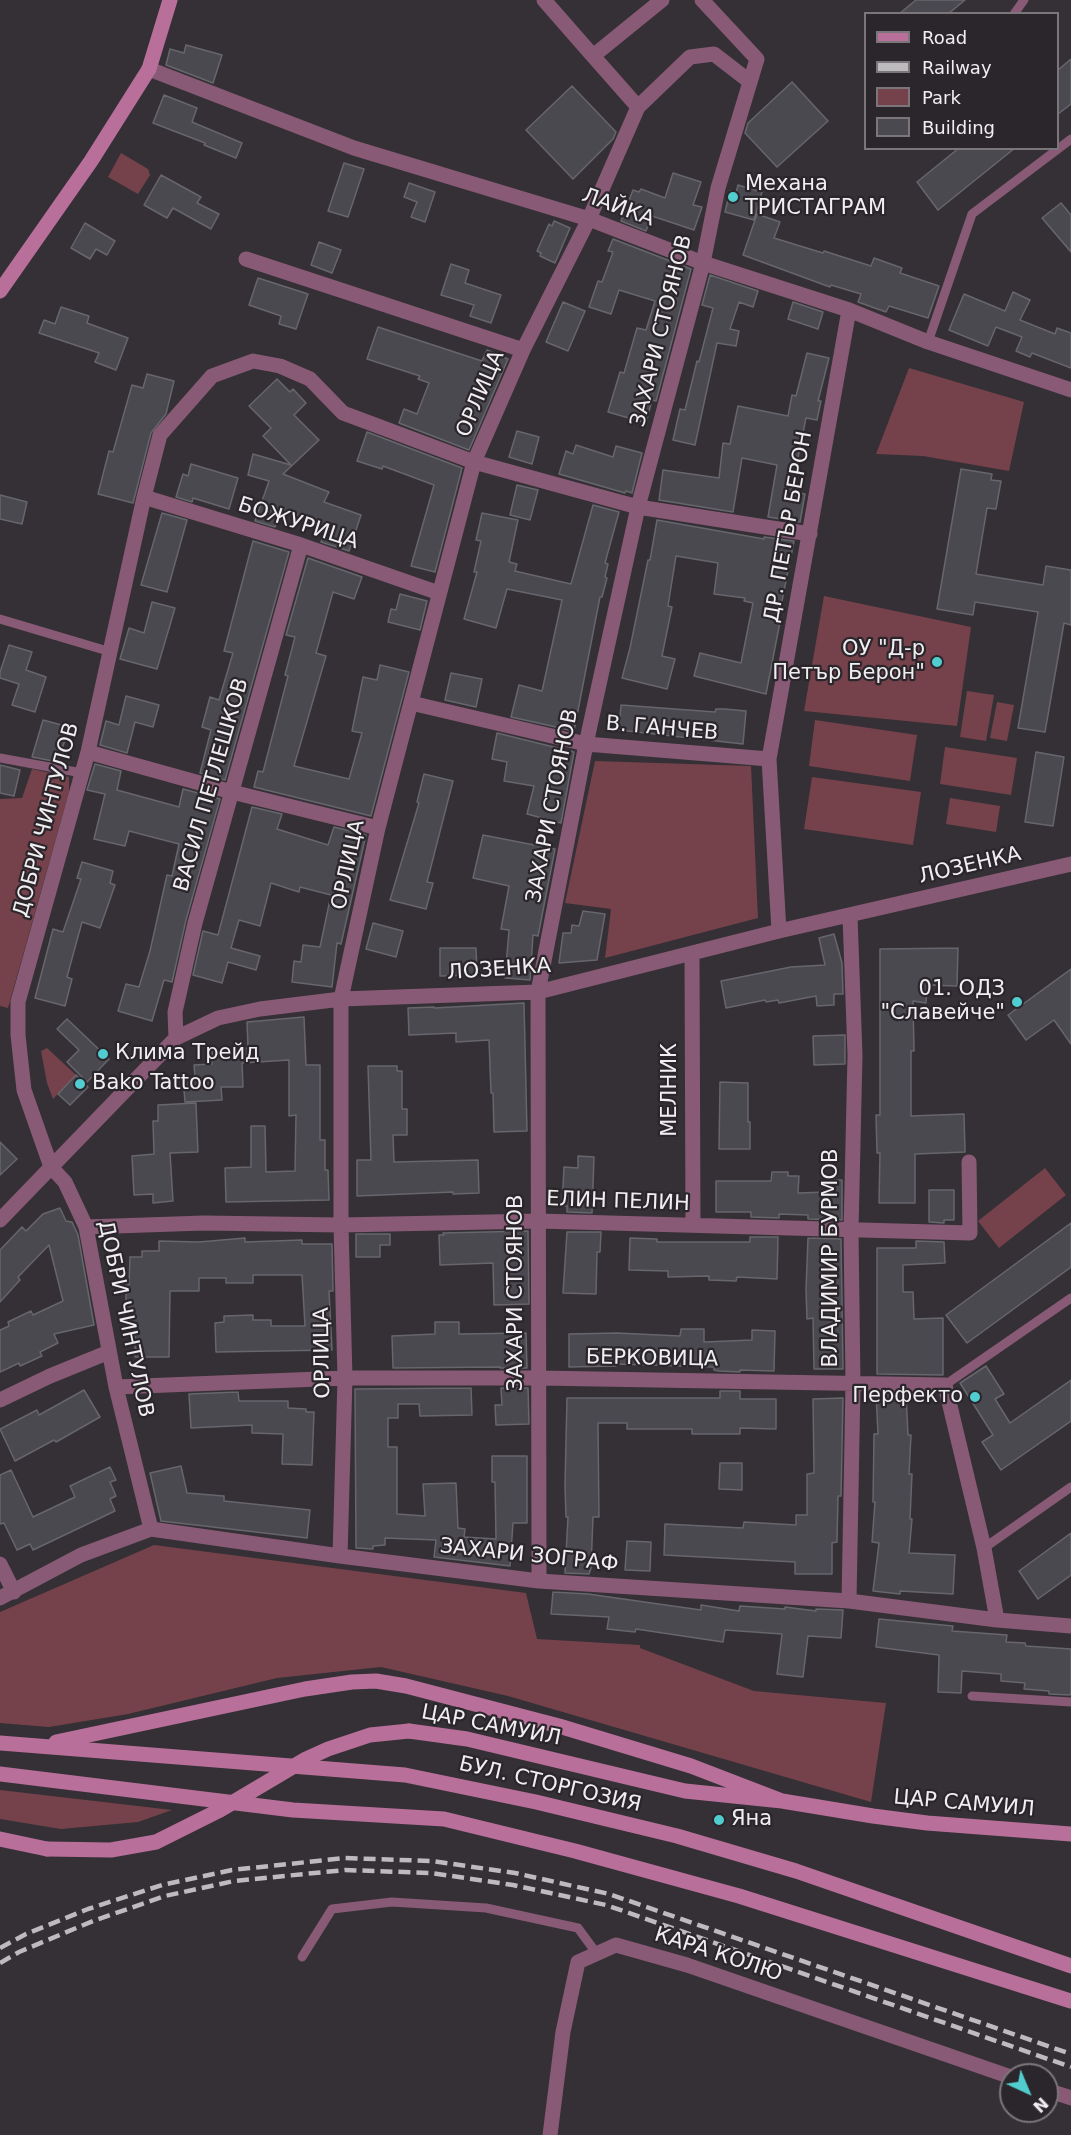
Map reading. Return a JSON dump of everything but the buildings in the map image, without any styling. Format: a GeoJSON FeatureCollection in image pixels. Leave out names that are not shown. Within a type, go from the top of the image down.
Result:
{"type":"FeatureCollection","features":[{"type":"Feature","properties":{"kind":"street"},"geometry":{"type":"LineString","coordinates":[[0,291],[91,161],[149,69],[170,0]]}},
{"type":"Feature","properties":{"kind":"street"},"geometry":{"type":"LineString","coordinates":[[544,0],[639,107],[690,57],[714,54],[749,81]]}},
{"type":"Feature","properties":{"kind":"street"},"geometry":{"type":"LineString","coordinates":[[592,56],[662,0]]}},
{"type":"Feature","properties":{"kind":"street","name":"ЗАХАРИ СТОЯНОВ"},"geometry":{"type":"LineString","coordinates":[[539,1581],[538,992],[586,744],[638,507],[703,263],[718,188],[757,58],[702,0]]}},
{"type":"Feature","properties":{"kind":"street","name":"ЛАЙКА"},"geometry":{"type":"LineString","coordinates":[[149,69],[354,148],[589,219],[703,263],[849,310],[928,342],[1071,390]]}},
{"type":"Feature","properties":{"kind":"street","name":"ОРЛИЦА"},"geometry":{"type":"LineString","coordinates":[[340,1556],[345,1378],[341,1225],[341,999],[378,828],[474,462],[523,350],[589,219],[639,107]]}},
{"type":"Feature","properties":{"kind":"street"},"geometry":{"type":"LineString","coordinates":[[246,259],[523,350]]}},
{"type":"Feature","properties":{"kind":"street","name":"ДР. ПЕТЪР БЕРОН"},"geometry":{"type":"LineString","coordinates":[[779,931],[769,759],[849,310]]}},
{"type":"Feature","properties":{"kind":"street","name":"ДОБРИ ЧИНТУЛОВ"},"geometry":{"type":"LineString","coordinates":[[151,1529],[116,1387],[86,1227],[65,1182],[51,1167],[24,1090],[18,1035],[18,1002],[88,752],[144,497],[160,435],[212,376],[252,361],[280,366],[310,379],[343,413],[474,462]]}},
{"type":"Feature","properties":{"kind":"street"},"geometry":{"type":"LineString","coordinates":[[474,462],[638,507],[810,534]]}},
{"type":"Feature","properties":{"kind":"street","name":"БОЖУРИЦА"},"geometry":{"type":"LineString","coordinates":[[144,497],[301,545],[439,593]]}},
{"type":"Feature","properties":{"kind":"street","name":"ВАСИЛ ПЕТЛЕШКОВ"},"geometry":{"type":"LineString","coordinates":[[176,1038],[175,1012],[195,923],[301,545]]}},
{"type":"Feature","properties":{"kind":"street","name":"В. ГАНЧЕВ"},"geometry":{"type":"LineString","coordinates":[[411,703],[586,744],[769,759]]}},
{"type":"Feature","properties":{"kind":"street"},"geometry":{"type":"LineString","coordinates":[[88,752],[232,792],[378,828]]}},
{"type":"Feature","properties":{"kind":"street","name":"ЛОЗЕНКА"},"geometry":{"type":"LineString","coordinates":[[0,1220],[176,1038],[218,1018],[260,1009],[341,999],[538,992],[779,931],[1071,864]]}},
{"type":"Feature","properties":{"kind":"street","name":"ВЛАДИМИР БУРМОВ"},"geometry":{"type":"LineString","coordinates":[[849,1601],[854,1383],[851,1231],[855,1055],[850,916]]}},
{"type":"Feature","properties":{"kind":"street","name":"МЕЛНИК"},"geometry":{"type":"LineString","coordinates":[[692,954],[693,1225]]}},
{"type":"Feature","properties":{"kind":"street","name":"ЕЛИН ПЕЛИН"},"geometry":{"type":"LineString","coordinates":[[86,1227],[204,1223],[341,1225],[538,1221],[969,1233],[969,1162]]}},
{"type":"Feature","properties":{"kind":"street"},"geometry":{"type":"LineString","coordinates":[[0,1400],[50,1376],[109,1352]]}},
{"type":"Feature","properties":{"kind":"street","name":"БЕРКОВИЦА"},"geometry":{"type":"LineString","coordinates":[[116,1387],[345,1378],[539,1378],[945,1385]]}},
{"type":"Feature","properties":{"kind":"street"},"geometry":{"type":"LineString","coordinates":[[945,1385],[984,1548],[997,1620]]}},
{"type":"Feature","properties":{"kind":"street","name":"ЗАХАРИ ЗОГРАФ"},"geometry":{"type":"LineString","coordinates":[[7,1595],[81,1556],[151,1529],[539,1581],[849,1601],[997,1620],[1071,1626]]}},
{"type":"Feature","properties":{"kind":"street"},"geometry":{"type":"LineString","coordinates":[[0,1564],[7,1595]]}},
{"type":"Feature","properties":{"kind":"street","name":"ЦАР САМУИЛ"},"geometry":{"type":"LineString","coordinates":[[38,1746],[305,1689],[376,1681],[406,1686],[559,1726],[691,1766],[782,1801]]}},
{"type":"Feature","properties":{"kind":"street","name":"ЦАР САМУИЛ"},"geometry":{"type":"LineString","coordinates":[[0,1839],[47,1849],[111,1850],[156,1842],[210,1815],[306,1759],[328,1749],[370,1735],[409,1731],[467,1739],[685,1791],[782,1801],[927,1823],[1071,1834]]}},
{"type":"Feature","properties":{"kind":"street","name":"БУЛ. СТОРГОЗИЯ"},"geometry":{"type":"LineString","coordinates":[[0,1743],[405,1775],[537,1802],[677,1836],[796,1871],[1071,1966]]}},
{"type":"Feature","properties":{"kind":"street"},"geometry":{"type":"LineString","coordinates":[[0,1774],[293,1810],[444,1819],[574,1851],[739,1896],[1071,2001]]}},
{"type":"Feature","properties":{"kind":"street","name":"КАРА КОЛЮ"},"geometry":{"type":"LineString","coordinates":[[550,2135],[563,2032],[578,1962],[616,1945],[687,1965],[999,2073]]}},
{"type":"Feature","properties":{"kind":"lane"},"geometry":{"type":"LineString","coordinates":[[1059,148],[1071,139]]}},
{"type":"Feature","properties":{"kind":"lane"},"geometry":{"type":"LineString","coordinates":[[928,342],[972,214],[1056,150]]}},
{"type":"Feature","properties":{"kind":"lane"},"geometry":{"type":"LineString","coordinates":[[0,619],[111,652]]}},
{"type":"Feature","properties":{"kind":"lane"},"geometry":{"type":"LineString","coordinates":[[0,758],[82,773]]}},
{"type":"Feature","properties":{"kind":"lane"},"geometry":{"type":"LineString","coordinates":[[945,1385],[1071,1298]]}},
{"type":"Feature","properties":{"kind":"lane"},"geometry":{"type":"LineString","coordinates":[[984,1548],[1071,1487]]}},
{"type":"Feature","properties":{"kind":"lane"},"geometry":{"type":"LineString","coordinates":[[972,1696],[1071,1702]]}},
{"type":"Feature","properties":{"kind":"lane"},"geometry":{"type":"LineString","coordinates":[[302,1958],[332,1909],[392,1902],[486,1908],[578,1928],[597,1954]]}},
{"type":"Feature","properties":{"kind":"green space"},"geometry":{"type":"Polygon","coordinates":[[[121,153],[148,169],[150,175],[138,194],[108,177],[121,153]]]}},
{"type":"Feature","properties":{"kind":"green space"},"geometry":{"type":"Polygon","coordinates":[[[909,368],[1024,402],[1009,471],[923,456],[876,454],[909,368]]]}},
{"type":"Feature","properties":{"kind":"green space"},"geometry":{"type":"Polygon","coordinates":[[[824,596],[971,627],[957,726],[804,711],[824,596]]]}},
{"type":"Feature","properties":{"kind":"green space"},"geometry":{"type":"Polygon","coordinates":[[[967,691],[994,695],[986,741],[960,737],[967,691]]]}},
{"type":"Feature","properties":{"kind":"green space"},"geometry":{"type":"Polygon","coordinates":[[[997,702],[1014,705],[1007,741],[990,738],[997,702]]]}},
{"type":"Feature","properties":{"kind":"green space"},"geometry":{"type":"Polygon","coordinates":[[[815,720],[917,735],[910,781],[809,766],[815,720]]]}},
{"type":"Feature","properties":{"kind":"green space"},"geometry":{"type":"Polygon","coordinates":[[[945,747],[1017,758],[1011,795],[940,784],[945,747]]]}},
{"type":"Feature","properties":{"kind":"green space"},"geometry":{"type":"Polygon","coordinates":[[[595,761],[751,766],[758,918],[605,958],[611,909],[565,903],[595,761]]]}},
{"type":"Feature","properties":{"kind":"green space"},"geometry":{"type":"Polygon","coordinates":[[[32,769],[69,777],[69,792],[8,1008],[0,1006],[0,799],[22,798],[32,769]]]}},
{"type":"Feature","properties":{"kind":"green space"},"geometry":{"type":"Polygon","coordinates":[[[812,777],[921,792],[913,845],[804,829],[812,777]]]}},
{"type":"Feature","properties":{"kind":"green space"},"geometry":{"type":"Polygon","coordinates":[[[950,798],[1000,806],[996,832],[946,824],[950,798]]]}},
{"type":"Feature","properties":{"kind":"green space"},"geometry":{"type":"Polygon","coordinates":[[[47,1048],[76,1075],[53,1099],[47,1083],[41,1051],[47,1048]]]}},
{"type":"Feature","properties":{"kind":"green space"},"geometry":{"type":"Polygon","coordinates":[[[1045,1168],[1066,1195],[999,1248],[978,1221],[1045,1168]]]}},
{"type":"Feature","properties":{"kind":"green space"},"geometry":{"type":"Polygon","coordinates":[[[154,1545],[526,1593],[537,1639],[640,1645],[640,1648],[754,1691],[886,1703],[871,1802],[508,1696],[381,1667],[277,1678],[128,1714],[49,1727],[0,1723],[0,1612],[154,1545]]]}},
{"type":"Feature","properties":{"kind":"green space"},"geometry":{"type":"Polygon","coordinates":[[[0,1790],[172,1810],[138,1822],[61,1829],[0,1819],[0,1790]]]}},
{"type":"Feature","properties":{"kind":"railway"},"geometry":{"type":"LineString","coordinates":[[0,1948],[26,1934],[88,1909],[162,1885],[232,1870],[345,1858],[432,1861],[515,1873],[609,1894],[1071,2054]]}},
{"type":"Feature","properties":{"kind":"railway"},"geometry":{"type":"LineString","coordinates":[[0,1963],[19,1952],[93,1921],[165,1896],[234,1881],[345,1870],[431,1873],[513,1885],[606,1905],[1071,2067]]}},
{"type":"Feature","properties":{"kind":"place","name":"Механа ТРИСТАГРАМ"},"geometry":{"type":"Point","coordinates":[733,197]}},
{"type":"Feature","properties":{"kind":"place","name":"ОУ \"Д-р Петър Берон\""},"geometry":{"type":"Point","coordinates":[937,662]}},
{"type":"Feature","properties":{"kind":"place","name":"01. ОДЗ \"Славейче\""},"geometry":{"type":"Point","coordinates":[1017,1002]}},
{"type":"Feature","properties":{"kind":"place","name":"Клима Трейд"},"geometry":{"type":"Point","coordinates":[103,1054]}},
{"type":"Feature","properties":{"kind":"place","name":"Bako Tattoo"},"geometry":{"type":"Point","coordinates":[80,1084]}},
{"type":"Feature","properties":{"kind":"place","name":"Перфекто"},"geometry":{"type":"Point","coordinates":[975,1397]}},
{"type":"Feature","properties":{"kind":"place","name":"Яна"},"geometry":{"type":"Point","coordinates":[719,1820]}}]}
